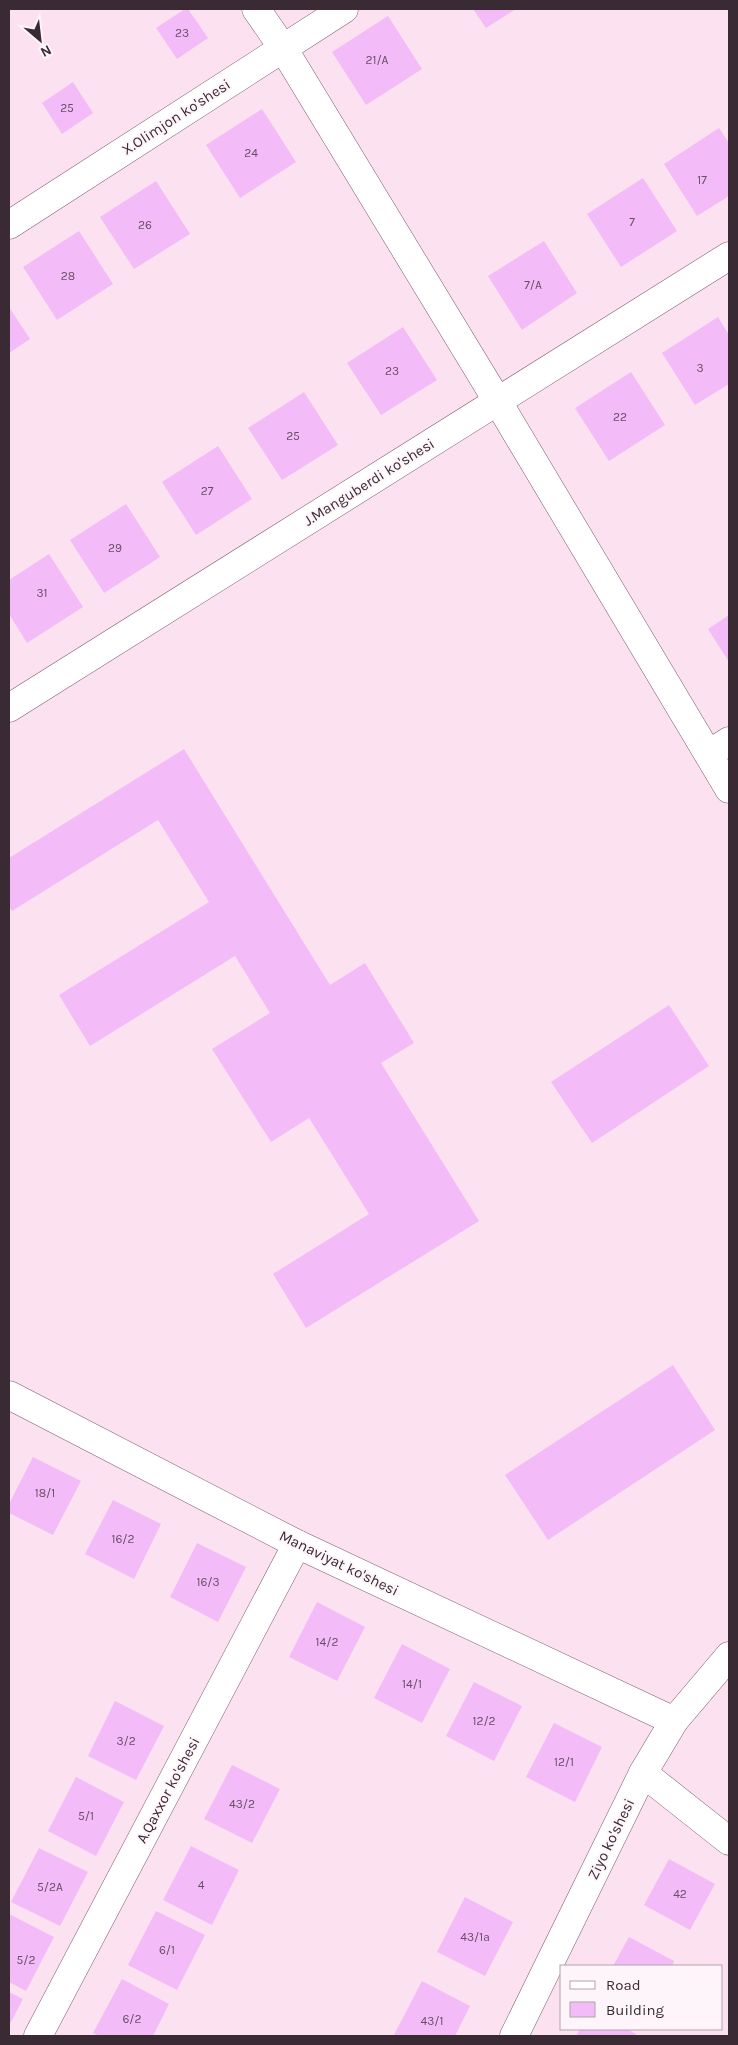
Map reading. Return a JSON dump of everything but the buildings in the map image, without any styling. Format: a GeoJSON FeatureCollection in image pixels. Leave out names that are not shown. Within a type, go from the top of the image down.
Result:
{"type":"FeatureCollection","features":[{"type":"Feature","properties":{"kind":"street"},"geometry":{"type":"LineString","coordinates":[[256,9],[282,48],[498,402],[719,748],[729,789]]}},
{"type":"Feature","properties":{"kind":"street","name":"X.Olimjon ko'shesi"},"geometry":{"type":"LineString","coordinates":[[9,225],[344,9]]}},
{"type":"Feature","properties":{"kind":"street","name":"J.Manguberdi ko'shesi"},"geometry":{"type":"LineString","coordinates":[[9,708],[729,256]]}},
{"type":"Feature","properties":{"kind":"street","name":"Manaviyat ko'shesi"},"geometry":{"type":"LineString","coordinates":[[9,1395],[297,1544],[674,1721]]}},
{"type":"Feature","properties":{"kind":"street","name":"A.Qaxxor ko'shesi"},"geometry":{"type":"LineString","coordinates":[[38,2036],[297,1544]]}},
{"type":"Feature","properties":{"kind":"street","name":"Ziyo ko'shesi"},"geometry":{"type":"LineString","coordinates":[[514,2036],[643,1773],[674,1721],[729,1656]]}},
{"type":"Feature","properties":{"kind":"street"},"geometry":{"type":"LineString","coordinates":[[643,1773],[729,1840]]}}]}
